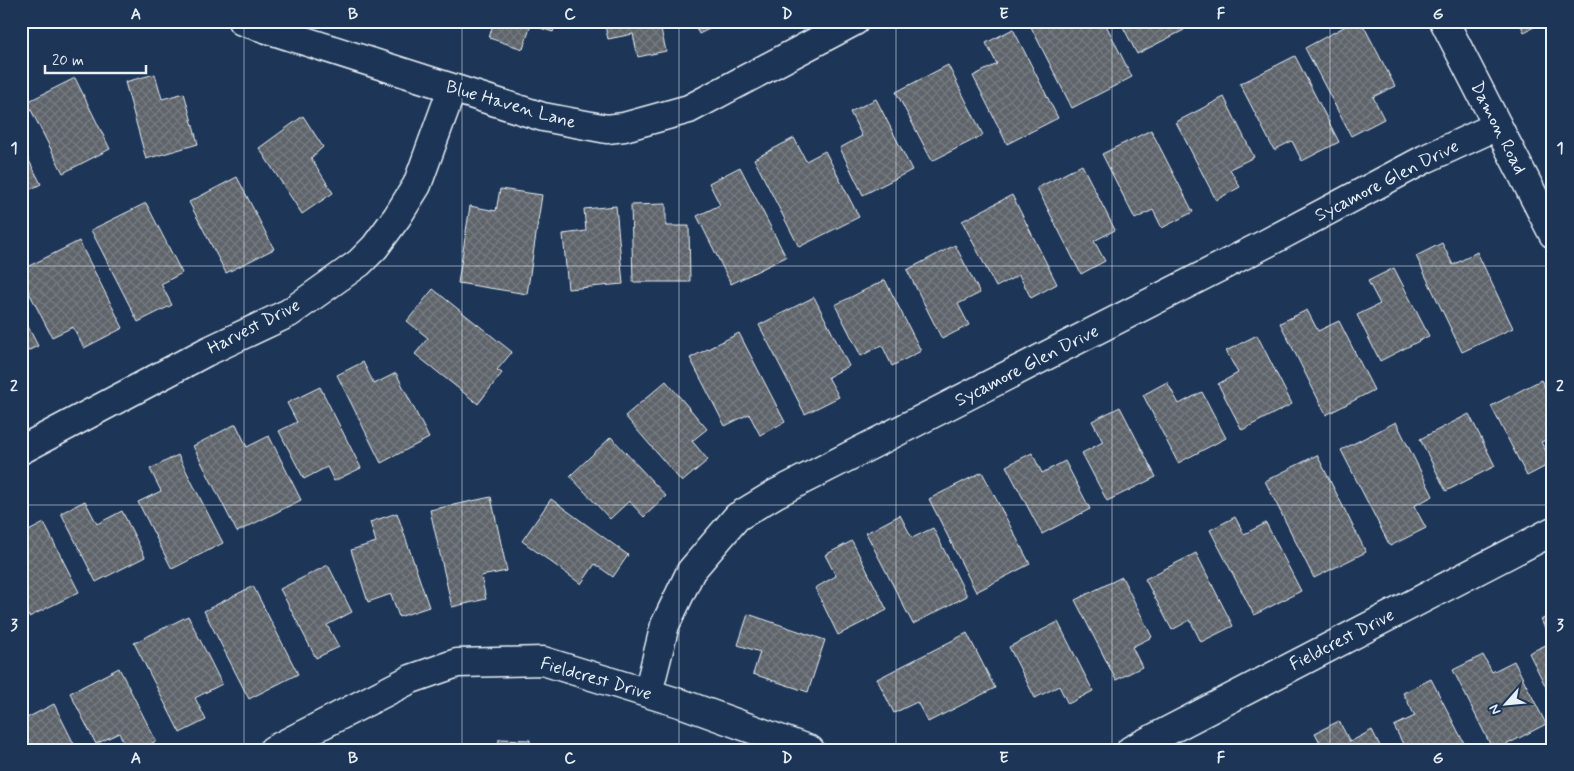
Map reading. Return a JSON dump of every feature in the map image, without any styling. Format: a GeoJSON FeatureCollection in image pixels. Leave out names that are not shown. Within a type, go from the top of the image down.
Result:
{"type":"FeatureCollection","features":[{"type":"Feature","properties":{"kind":"street","name":"Blue Haven Lane"},"geometry":{"type":"LineString","coordinates":[[244,22],[284,33],[543,117],[607,129],[624,127],[689,109],[855,21]]}},
{"type":"Feature","properties":{"kind":"street","name":"Damon Road"},"geometry":{"type":"LineString","coordinates":[[1444,21],[1553,234]]}},
{"type":"Feature","properties":{"kind":"street","name":"Harvest Drive"},"geometry":{"type":"LineString","coordinates":[[21,450],[206,352],[289,313],[359,263],[375,247],[398,217],[417,185],[452,89]]}},
{"type":"Feature","properties":{"kind":"street","name":"Sycamore Glen Drive"},"geometry":{"type":"LineString","coordinates":[[648,693],[665,625],[690,571],[737,517],[776,494],[1267,243],[1425,159],[1497,126]]}},
{"type":"Feature","properties":{"kind":"street","name":"Fieldcrest Drive"},"geometry":{"type":"LineString","coordinates":[[1131,750],[1553,531]]}},
{"type":"Feature","properties":{"kind":"street","name":"Fieldcrest Drive"},"geometry":{"type":"LineString","coordinates":[[273,750],[411,680],[457,663],[543,661],[648,693],[810,750]]}},
{"type":"Feature","properties":{"kind":"building"},"geometry":{"type":"Polygon","coordinates":[[[494,21],[557,21],[553,32],[531,25],[523,49],[489,38],[494,21]]]}},
{"type":"Feature","properties":{"kind":"building"},"geometry":{"type":"Polygon","coordinates":[[[604,21],[659,21],[666,51],[638,57],[633,34],[608,39],[604,21]]]}},
{"type":"Feature","properties":{"kind":"building"},"geometry":{"type":"Polygon","coordinates":[[[693,21],[723,21],[723,22],[699,34],[693,21]]]}},
{"type":"Feature","properties":{"kind":"building"},"geometry":{"type":"Polygon","coordinates":[[[1028,21],[1104,21],[1132,77],[1072,108],[1028,21]]]}},
{"type":"Feature","properties":{"kind":"building"},"geometry":{"type":"Polygon","coordinates":[[[1120,21],[1179,21],[1184,30],[1137,54],[1120,21]]]}},
{"type":"Feature","properties":{"kind":"building"},"geometry":{"type":"Polygon","coordinates":[[[1355,21],[1361,21],[1395,86],[1373,97],[1384,119],[1351,136],[1305,48],[1355,21]]]}},
{"type":"Feature","properties":{"kind":"building"},"geometry":{"type":"Polygon","coordinates":[[[1519,21],[1546,21],[1524,32],[1519,21]]]}},
{"type":"Feature","properties":{"kind":"building"},"geometry":{"type":"Polygon","coordinates":[[[1013,29],[1058,118],[1007,144],[973,76],[997,64],[986,43],[1013,29]]]}},
{"type":"Feature","properties":{"kind":"building"},"geometry":{"type":"Polygon","coordinates":[[[1295,56],[1339,142],[1302,161],[1292,141],[1274,150],[1240,84],[1295,56]]]}},
{"type":"Feature","properties":{"kind":"building"},"geometry":{"type":"Polygon","coordinates":[[[948,65],[983,135],[932,161],[896,92],[948,65]]]}},
{"type":"Feature","properties":{"kind":"building"},"geometry":{"type":"Polygon","coordinates":[[[155,74],[162,99],[184,93],[198,144],[146,159],[125,82],[155,74]]]}},
{"type":"Feature","properties":{"kind":"building"},"geometry":{"type":"Polygon","coordinates":[[[75,78],[110,149],[63,173],[27,102],[75,78]]]}},
{"type":"Feature","properties":{"kind":"building"},"geometry":{"type":"Polygon","coordinates":[[[1224,97],[1254,157],[1230,169],[1240,187],[1216,200],[1176,122],[1224,97]]]}},
{"type":"Feature","properties":{"kind":"building"},"geometry":{"type":"Polygon","coordinates":[[[876,99],[912,170],[863,195],[840,148],[862,136],[850,112],[876,99]]]}},
{"type":"Feature","properties":{"kind":"building"},"geometry":{"type":"Polygon","coordinates":[[[303,116],[323,147],[311,158],[333,193],[302,214],[259,148],[303,116]]]}},
{"type":"Feature","properties":{"kind":"building"},"geometry":{"type":"Polygon","coordinates":[[[1151,130],[1193,212],[1162,228],[1153,210],[1135,219],[1102,154],[1151,130]]]}},
{"type":"Feature","properties":{"kind":"building"},"geometry":{"type":"Polygon","coordinates":[[[794,138],[806,161],[825,151],[859,217],[799,247],[754,159],[794,138]]]}},
{"type":"Feature","properties":{"kind":"building"},"geometry":{"type":"Polygon","coordinates":[[[21,145],[41,184],[21,194],[21,145]]]}},
{"type":"Feature","properties":{"kind":"building"},"geometry":{"type":"Polygon","coordinates":[[[1082,165],[1115,230],[1094,241],[1105,261],[1081,274],[1037,188],[1082,165]]]}},
{"type":"Feature","properties":{"kind":"building"},"geometry":{"type":"Polygon","coordinates":[[[740,167],[786,257],[731,284],[697,216],[720,205],[709,183],[740,167]]]}},
{"type":"Feature","properties":{"kind":"building"},"geometry":{"type":"Polygon","coordinates":[[[237,177],[274,249],[226,273],[189,202],[237,177]]]}},
{"type":"Feature","properties":{"kind":"building"},"geometry":{"type":"Polygon","coordinates":[[[500,189],[542,195],[527,294],[458,283],[470,206],[496,211],[500,189]]]}},
{"type":"Feature","properties":{"kind":"building"},"geometry":{"type":"Polygon","coordinates":[[[1012,195],[1057,284],[1031,298],[1019,275],[996,287],[962,221],[1012,195]]]}},
{"type":"Feature","properties":{"kind":"building"},"geometry":{"type":"Polygon","coordinates":[[[146,203],[182,273],[161,284],[172,305],[138,322],[91,230],[146,203]]]}},
{"type":"Feature","properties":{"kind":"building"},"geometry":{"type":"Polygon","coordinates":[[[666,204],[666,226],[689,226],[690,282],[633,282],[631,205],[666,204]]]}},
{"type":"Feature","properties":{"kind":"building"},"geometry":{"type":"Polygon","coordinates":[[[616,206],[623,284],[568,289],[563,234],[586,231],[584,209],[616,206]]]}},
{"type":"Feature","properties":{"kind":"building"},"geometry":{"type":"Polygon","coordinates":[[[79,241],[123,328],[84,348],[73,327],[52,337],[21,277],[21,270],[79,241]]]}},
{"type":"Feature","properties":{"kind":"building"},"geometry":{"type":"Polygon","coordinates":[[[1442,243],[1453,265],[1477,252],[1513,328],[1462,352],[1416,256],[1442,243]]]}},
{"type":"Feature","properties":{"kind":"building"},"geometry":{"type":"Polygon","coordinates":[[[955,245],[980,293],[958,304],[969,325],[942,339],[907,270],[955,245]]]}},
{"type":"Feature","properties":{"kind":"building"},"geometry":{"type":"Polygon","coordinates":[[[1394,268],[1429,336],[1380,361],[1357,315],[1380,304],[1368,281],[1394,268]]]}},
{"type":"Feature","properties":{"kind":"building"},"geometry":{"type":"Polygon","coordinates":[[[885,280],[921,351],[892,366],[882,345],[861,356],[835,305],[885,280]]]}},
{"type":"Feature","properties":{"kind":"building"},"geometry":{"type":"Polygon","coordinates":[[[433,289],[512,352],[497,370],[502,373],[478,404],[415,354],[428,338],[407,321],[433,289]]]}},
{"type":"Feature","properties":{"kind":"building"},"geometry":{"type":"Polygon","coordinates":[[[814,297],[849,366],[828,377],[839,397],[805,414],[759,325],[814,297]]]}},
{"type":"Feature","properties":{"kind":"building"},"geometry":{"type":"Polygon","coordinates":[[[1307,310],[1318,331],[1339,321],[1374,390],[1326,415],[1280,323],[1307,310]]]}},
{"type":"Feature","properties":{"kind":"building"},"geometry":{"type":"Polygon","coordinates":[[[21,313],[38,346],[21,354],[21,313]]]}},
{"type":"Feature","properties":{"kind":"building"},"geometry":{"type":"Polygon","coordinates":[[[739,333],[785,422],[760,435],[749,414],[725,426],[690,358],[739,333]]]}},
{"type":"Feature","properties":{"kind":"building"},"geometry":{"type":"Polygon","coordinates":[[[1257,335],[1292,404],[1242,430],[1218,384],[1238,373],[1226,351],[1257,335]]]}},
{"type":"Feature","properties":{"kind":"building"},"geometry":{"type":"Polygon","coordinates":[[[363,362],[374,384],[396,373],[429,438],[381,463],[337,375],[363,362]]]}},
{"type":"Feature","properties":{"kind":"building"},"geometry":{"type":"Polygon","coordinates":[[[1541,380],[1553,403],[1553,437],[1541,442],[1552,463],[1527,476],[1491,406],[1541,380]]]}},
{"type":"Feature","properties":{"kind":"building"},"geometry":{"type":"Polygon","coordinates":[[[666,381],[707,429],[692,441],[708,460],[682,482],[625,416],[666,381]]]}},
{"type":"Feature","properties":{"kind":"building"},"geometry":{"type":"Polygon","coordinates":[[[1167,382],[1179,404],[1202,392],[1226,438],[1178,463],[1143,395],[1167,382]]]}},
{"type":"Feature","properties":{"kind":"building"},"geometry":{"type":"Polygon","coordinates":[[[320,387],[361,468],[334,481],[327,467],[304,479],[279,431],[297,422],[287,403],[320,387]]]}},
{"type":"Feature","properties":{"kind":"building"},"geometry":{"type":"Polygon","coordinates":[[[1120,407],[1156,477],[1107,501],[1082,453],[1103,442],[1092,421],[1120,407]]]}},
{"type":"Feature","properties":{"kind":"building"},"geometry":{"type":"Polygon","coordinates":[[[1469,414],[1495,466],[1446,491],[1420,439],[1469,414]]]}},
{"type":"Feature","properties":{"kind":"building"},"geometry":{"type":"Polygon","coordinates":[[[1396,422],[1433,496],[1414,506],[1426,528],[1390,546],[1341,450],[1396,422]]]}},
{"type":"Feature","properties":{"kind":"building"},"geometry":{"type":"Polygon","coordinates":[[[236,424],[247,447],[269,436],[301,500],[237,532],[193,446],[236,424]]]}},
{"type":"Feature","properties":{"kind":"building"},"geometry":{"type":"Polygon","coordinates":[[[611,437],[666,496],[644,517],[629,501],[610,519],[570,476],[611,437]]]}},
{"type":"Feature","properties":{"kind":"building"},"geometry":{"type":"Polygon","coordinates":[[[1032,453],[1042,473],[1065,461],[1090,509],[1042,534],[1006,466],[1032,453]]]}},
{"type":"Feature","properties":{"kind":"building"},"geometry":{"type":"Polygon","coordinates":[[[178,455],[223,543],[172,569],[138,502],[161,491],[150,469],[178,455]]]}},
{"type":"Feature","properties":{"kind":"building"},"geometry":{"type":"Polygon","coordinates":[[[1317,455],[1366,552],[1314,578],[1265,481],[1317,455]]]}},
{"type":"Feature","properties":{"kind":"building"},"geometry":{"type":"Polygon","coordinates":[[[982,472],[1030,564],[976,592],[929,499],[982,472]]]}},
{"type":"Feature","properties":{"kind":"building"},"geometry":{"type":"Polygon","coordinates":[[[491,497],[507,571],[481,576],[486,599],[452,607],[430,510],[491,497]]]}},
{"type":"Feature","properties":{"kind":"building"},"geometry":{"type":"Polygon","coordinates":[[[551,499],[628,555],[613,577],[595,564],[581,584],[522,541],[551,499]]]}},
{"type":"Feature","properties":{"kind":"building"},"geometry":{"type":"Polygon","coordinates":[[[85,501],[97,524],[122,511],[145,557],[96,582],[61,513],[85,501]]]}},
{"type":"Feature","properties":{"kind":"building"},"geometry":{"type":"Polygon","coordinates":[[[397,513],[429,607],[399,617],[391,594],[368,602],[351,550],[376,542],[370,522],[397,513]]]}},
{"type":"Feature","properties":{"kind":"building"},"geometry":{"type":"Polygon","coordinates":[[[900,515],[912,538],[933,528],[967,596],[913,624],[866,533],[900,515]]]}},
{"type":"Feature","properties":{"kind":"building"},"geometry":{"type":"Polygon","coordinates":[[[1235,517],[1244,534],[1266,523],[1301,591],[1254,615],[1210,530],[1235,517]]]}},
{"type":"Feature","properties":{"kind":"building"},"geometry":{"type":"Polygon","coordinates":[[[44,523],[79,592],[29,617],[21,602],[21,558],[23,557],[21,554],[21,535],[44,523]]]}},
{"type":"Feature","properties":{"kind":"building"},"geometry":{"type":"Polygon","coordinates":[[[852,541],[887,610],[838,635],[815,588],[836,576],[825,555],[852,541]]]}},
{"type":"Feature","properties":{"kind":"building"},"geometry":{"type":"Polygon","coordinates":[[[1196,553],[1233,626],[1201,642],[1190,620],[1172,630],[1145,579],[1196,553]]]}},
{"type":"Feature","properties":{"kind":"building"},"geometry":{"type":"Polygon","coordinates":[[[328,565],[352,612],[327,625],[339,647],[316,658],[280,589],[328,565]]]}},
{"type":"Feature","properties":{"kind":"building"},"geometry":{"type":"Polygon","coordinates":[[[1122,577],[1152,637],[1132,647],[1142,667],[1116,680],[1075,600],[1122,577]]]}},
{"type":"Feature","properties":{"kind":"building"},"geometry":{"type":"Polygon","coordinates":[[[253,586],[298,674],[249,699],[204,611],[253,586]]]}},
{"type":"Feature","properties":{"kind":"building"},"geometry":{"type":"Polygon","coordinates":[[[1553,613],[1552,699],[1529,653],[1552,642],[1541,620],[1553,613]]]}},
{"type":"Feature","properties":{"kind":"building"},"geometry":{"type":"Polygon","coordinates":[[[748,614],[825,640],[808,692],[753,674],[760,652],[738,645],[748,614]]]}},
{"type":"Feature","properties":{"kind":"building"},"geometry":{"type":"Polygon","coordinates":[[[188,616],[222,684],[195,698],[206,720],[180,733],[134,643],[188,616]]]}},
{"type":"Feature","properties":{"kind":"building"},"geometry":{"type":"Polygon","coordinates":[[[1058,622],[1093,691],[1068,704],[1059,686],[1035,698],[1009,647],[1058,622]]]}},
{"type":"Feature","properties":{"kind":"building"},"geometry":{"type":"Polygon","coordinates":[[[967,633],[995,688],[928,722],[917,702],[894,713],[877,679],[967,633]]]}},
{"type":"Feature","properties":{"kind":"building"},"geometry":{"type":"Polygon","coordinates":[[[1483,655],[1492,672],[1514,661],[1546,724],[1496,750],[1493,750],[1453,670],[1483,655]]]}},
{"type":"Feature","properties":{"kind":"building"},"geometry":{"type":"Polygon","coordinates":[[[119,668],[156,741],[139,750],[128,750],[119,733],[96,744],[70,693],[119,668]]]}},
{"type":"Feature","properties":{"kind":"building"},"geometry":{"type":"Polygon","coordinates":[[[1431,679],[1466,747],[1460,750],[1406,750],[1394,726],[1415,716],[1403,693],[1431,679]]]}},
{"type":"Feature","properties":{"kind":"building"},"geometry":{"type":"Polygon","coordinates":[[[54,704],[77,750],[21,750],[21,721],[54,704]]]}},
{"type":"Feature","properties":{"kind":"building"},"geometry":{"type":"Polygon","coordinates":[[[1339,721],[1350,742],[1372,730],[1382,750],[1324,750],[1315,733],[1339,721]]]}},
{"type":"Feature","properties":{"kind":"building"},"geometry":{"type":"Polygon","coordinates":[[[499,739],[530,740],[530,750],[498,750],[499,739]]]}}]}
